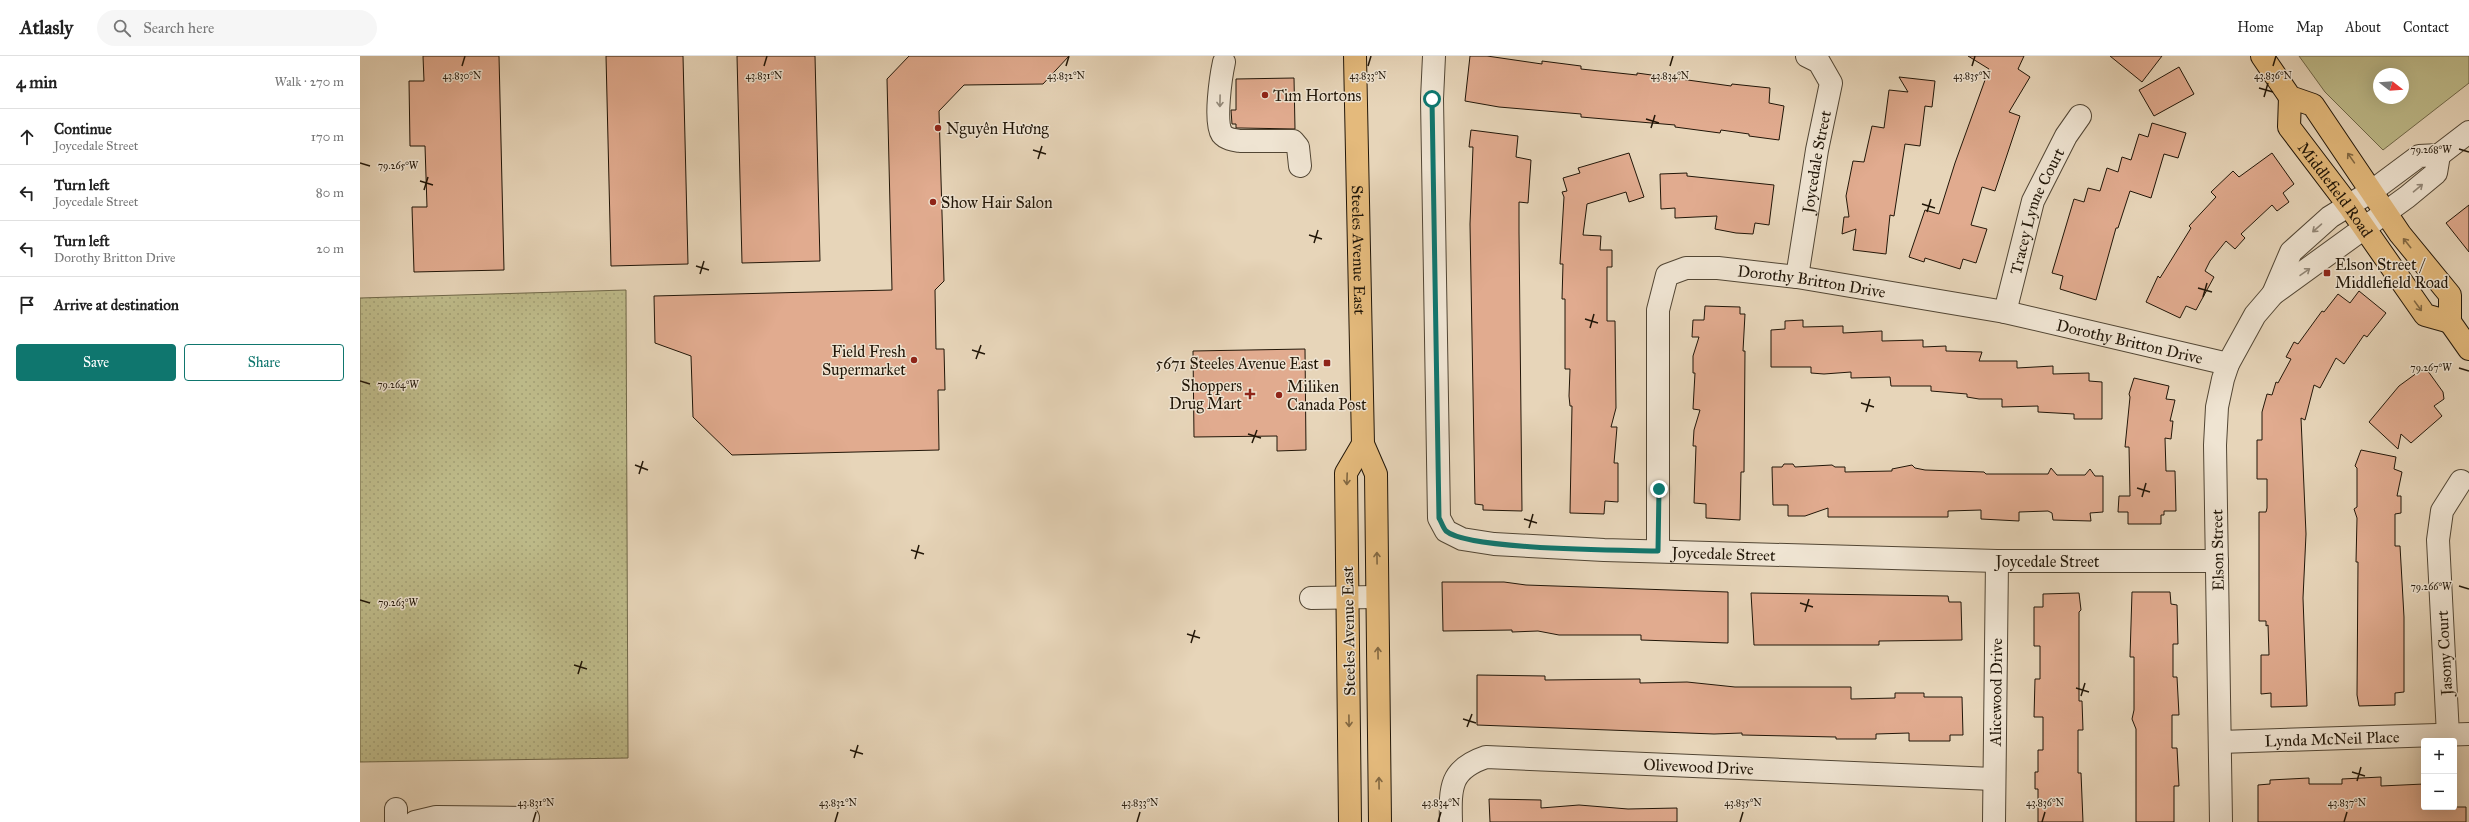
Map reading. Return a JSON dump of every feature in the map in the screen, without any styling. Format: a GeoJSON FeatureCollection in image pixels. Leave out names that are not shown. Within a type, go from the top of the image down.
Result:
{"type":"FeatureCollection","features":[{"type":"Feature","properties":{"kind":"main road","name":"Steeles Avenue East"},"geometry":{"type":"LineString","coordinates":[[1355,56],[1363,444],[1376,474],[1380,822]]}},
{"type":"Feature","properties":{"kind":"main road"},"geometry":{"type":"LineString","coordinates":[[2262,56],[2290,97]]}},
{"type":"Feature","properties":{"kind":"main road","name":"Middlefield Road"},"geometry":{"type":"LineString","coordinates":[[2290,97],[2313,104],[2372,191],[2400,234],[2450,295],[2450,322],[2425,315],[2349,206],[2289,127],[2290,97]]}},
{"type":"Feature","properties":{"kind":"main road"},"geometry":{"type":"LineString","coordinates":[[2450,322],[2469,349]]}},
{"type":"Feature","properties":{"kind":"main road","name":"Steeles Avenue East"},"geometry":{"type":"LineString","coordinates":[[1350,822],[1346,473],[1363,444]]}},
{"type":"Feature","properties":{"kind":"street","name":"Joycedale Street"},"geometry":{"type":"LineString","coordinates":[[1434,56],[1432,99],[1439,518],[1446,531],[1462,539],[1494,544],[1658,551],[1997,561],[2217,561]]}},
{"type":"Feature","properties":{"kind":"street","name":"Joycedale Street"},"geometry":{"type":"LineString","coordinates":[[1797,277],[1817,150],[1831,83],[1819,62],[1807,56]]}},
{"type":"Feature","properties":{"kind":"street"},"geometry":{"type":"LineString","coordinates":[[1224,62],[1220,79],[1219,123],[1222,134],[1231,140],[1240,141],[1293,141],[1298,147],[1300,166]]}},
{"type":"Feature","properties":{"kind":"street","name":"Tracey Lynne Court"},"geometry":{"type":"LineString","coordinates":[[2004,312],[2033,201],[2066,136],[2080,116]]}},
{"type":"Feature","properties":{"kind":"street"},"geometry":{"type":"LineString","coordinates":[[2439,156],[2469,132]]}},
{"type":"Feature","properties":{"kind":"street","name":"Elson Street"},"geometry":{"type":"LineString","coordinates":[[2221,822],[2217,561],[2217,407],[2228,364],[2255,315],[2273,294],[2436,173],[2439,156],[2419,156],[2372,191],[2330,217],[2290,252],[2273,294]]}},
{"type":"Feature","properties":{"kind":"street","name":"Dorothy Britton Drive"},"geometry":{"type":"LineString","coordinates":[[1658,551],[1658,310],[1667,275],[1686,268],[1718,268],[1797,277],[2004,312],[2228,364]]}},
{"type":"Feature","properties":{"kind":"street","name":"Jasony Court"},"geometry":{"type":"LineString","coordinates":[[2459,735],[2438,540],[2442,511],[2460,481]]}},
{"type":"Feature","properties":{"kind":"street","name":"Alicewood Drive"},"geometry":{"type":"LineString","coordinates":[[1994,822],[1993,779],[1997,561]]}},
{"type":"Feature","properties":{"kind":"street"},"geometry":{"type":"LineString","coordinates":[[1311,598],[1377,597]]}},
{"type":"Feature","properties":{"kind":"street","name":"Lynda McNeil Place"},"geometry":{"type":"LineString","coordinates":[[2220,742],[2459,735]]}},
{"type":"Feature","properties":{"kind":"street","name":"Olivewood Drive"},"geometry":{"type":"LineString","coordinates":[[1451,822],[1453,785],[1464,766],[1486,757],[1993,779]]}},
{"type":"Feature","properties":{"kind":"street"},"geometry":{"type":"LineString","coordinates":[[415,822],[436,817],[528,818]]}},
{"type":"Feature","properties":{"kind":"shaded area"},"geometry":{"type":"Polygon","coordinates":[[[2299,56],[2469,56],[2469,83],[2383,150],[2325,92],[2299,56]]]}},
{"type":"Feature","properties":{"kind":"shaded area"},"geometry":{"type":"Polygon","coordinates":[[[626,290],[628,758],[360,762],[360,298],[626,290]]]}},
{"type":"Feature","properties":{"kind":"building"},"geometry":{"type":"Polygon","coordinates":[[[423,56],[499,56],[504,270],[414,272],[412,207],[427,207],[425,146],[410,146],[409,81],[424,81],[423,56]]]}},
{"type":"Feature","properties":{"kind":"building"},"geometry":{"type":"Polygon","coordinates":[[[606,56],[683,56],[688,264],[611,266],[606,56]]]}},
{"type":"Feature","properties":{"kind":"building"},"geometry":{"type":"Polygon","coordinates":[[[737,56],[815,56],[820,261],[742,263],[737,56]]]}},
{"type":"Feature","properties":{"kind":"building"},"geometry":{"type":"Polygon","coordinates":[[[909,56],[1069,56],[1043,84],[964,85],[939,111],[944,281],[935,290],[936,349],[944,349],[945,390],[938,390],[939,450],[732,455],[693,417],[691,356],[655,343],[654,296],[892,290],[887,79],[909,56]]]}},
{"type":"Feature","properties":{"kind":"building"},"geometry":{"type":"Polygon","coordinates":[[[1470,56],[1487,56],[1542,64],[1542,61],[1581,66],[1581,69],[1637,75],[1637,73],[1731,86],[1732,84],[1770,88],[1769,103],[1784,106],[1779,140],[1721,130],[1720,133],[1675,127],[1675,125],[1581,117],[1581,114],[1499,107],[1465,101],[1470,56]]]}},
{"type":"Feature","properties":{"kind":"building"},"geometry":{"type":"Polygon","coordinates":[[[1968,56],[2024,56],[2018,69],[2030,77],[2009,112],[2020,116],[1995,191],[1982,187],[1971,225],[1987,229],[1976,263],[1963,259],[1960,269],[1925,258],[1924,262],[1909,257],[1925,210],[1939,214],[1955,163],[1989,69],[1968,56]]]}},
{"type":"Feature","properties":{"kind":"building"},"geometry":{"type":"Polygon","coordinates":[[[2110,56],[2162,56],[2142,82],[2110,56]]]}},
{"type":"Feature","properties":{"kind":"building"},"geometry":{"type":"Polygon","coordinates":[[[2179,67],[2194,94],[2154,116],[2139,90],[2179,67]]]}},
{"type":"Feature","properties":{"kind":"building"},"geometry":{"type":"Polygon","coordinates":[[[1899,77],[1935,81],[1932,107],[1925,106],[1920,146],[1905,144],[1894,216],[1890,215],[1886,254],[1853,250],[1856,229],[1842,234],[1844,217],[1849,217],[1846,196],[1853,161],[1864,162],[1872,126],[1884,128],[1889,90],[1908,92],[1899,77]]]}},
{"type":"Feature","properties":{"kind":"building","name":"Tim Hortons"},"geometry":{"type":"Polygon","coordinates":[[[1294,78],[1295,129],[1236,128],[1236,124],[1232,124],[1231,110],[1236,110],[1236,79],[1294,78]]]}},
{"type":"Feature","properties":{"kind":"building"},"geometry":{"type":"Polygon","coordinates":[[[2152,123],[2186,133],[2178,158],[2164,154],[2151,198],[2130,191],[2118,228],[2116,228],[2096,300],[2060,289],[2063,276],[2052,273],[2074,199],[2084,202],[2088,188],[2100,191],[2107,168],[2118,172],[2122,157],[2131,160],[2139,134],[2148,137],[2152,123]]]}},
{"type":"Feature","properties":{"kind":"building"},"geometry":{"type":"Polygon","coordinates":[[[1471,130],[1518,136],[1516,157],[1531,160],[1528,203],[1519,202],[1522,511],[1483,510],[1483,505],[1475,504],[1470,224],[1473,147],[1469,147],[1471,130]]]}},
{"type":"Feature","properties":{"kind":"building"},"geometry":{"type":"Polygon","coordinates":[[[1629,153],[1644,197],[1629,202],[1626,192],[1587,204],[1583,235],[1601,236],[1600,250],[1612,250],[1612,267],[1607,267],[1607,321],[1615,321],[1616,408],[1611,427],[1617,427],[1614,463],[1618,463],[1618,502],[1605,501],[1604,514],[1570,513],[1572,406],[1570,406],[1569,396],[1570,369],[1565,369],[1565,299],[1562,299],[1563,264],[1560,264],[1564,197],[1562,192],[1567,191],[1563,178],[1580,173],[1578,168],[1629,153]]]}},
{"type":"Feature","properties":{"kind":"building"},"geometry":{"type":"Polygon","coordinates":[[[2272,153],[2294,184],[2283,193],[2289,202],[2277,211],[2272,205],[2241,234],[2245,238],[2235,249],[2226,241],[2210,261],[2205,271],[2214,277],[2196,310],[2186,306],[2180,318],[2146,302],[2158,276],[2160,278],[2191,228],[2189,226],[2216,197],[2211,192],[2233,171],[2239,177],[2272,153]]]}},
{"type":"Feature","properties":{"kind":"building"},"geometry":{"type":"Polygon","coordinates":[[[1687,173],[1687,176],[1774,185],[1769,225],[1755,223],[1753,234],[1736,233],[1715,229],[1717,216],[1675,218],[1675,208],[1661,209],[1660,174],[1687,173]]]}},
{"type":"Feature","properties":{"kind":"building"},"geometry":{"type":"Polygon","coordinates":[[[2469,205],[2469,252],[2446,223],[2469,205]]]}},
{"type":"Feature","properties":{"kind":"building"},"geometry":{"type":"Polygon","coordinates":[[[2359,291],[2386,313],[2367,337],[2364,335],[2344,364],[2336,358],[2320,388],[2314,385],[2305,420],[2301,418],[2306,534],[2303,598],[2307,706],[2271,707],[2271,693],[2261,694],[2261,655],[2269,655],[2268,625],[2266,626],[2266,621],[2259,621],[2259,512],[2266,512],[2267,508],[2267,479],[2257,479],[2257,440],[2262,440],[2262,412],[2267,394],[2272,395],[2276,382],[2278,383],[2291,359],[2286,357],[2294,342],[2298,344],[2322,311],[2324,312],[2338,294],[2350,303],[2359,291]]]}},
{"type":"Feature","properties":{"kind":"building"},"geometry":{"type":"Polygon","coordinates":[[[1705,306],[1740,307],[1740,314],[1745,314],[1743,351],[1745,351],[1744,472],[1741,472],[1740,520],[1706,518],[1706,504],[1694,503],[1696,446],[1693,446],[1694,430],[1700,410],[1693,409],[1695,373],[1693,373],[1693,356],[1699,337],[1692,337],[1693,320],[1704,320],[1705,306]]]}},
{"type":"Feature","properties":{"kind":"building"},"geometry":{"type":"Polygon","coordinates":[[[1803,320],[1803,327],[1843,326],[1843,333],[1882,331],[1882,341],[1923,340],[1923,347],[1946,346],[1946,351],[1982,352],[1979,361],[2017,361],[2017,368],[2053,366],[2053,374],[2089,373],[2089,381],[2102,382],[2102,419],[2074,419],[2074,414],[2038,412],[2038,406],[2002,407],[2002,399],[1979,399],[1967,397],[1967,394],[1931,391],[1931,386],[1891,386],[1890,377],[1851,378],[1851,372],[1824,374],[1811,373],[1811,367],[1771,367],[1771,330],[1785,329],[1785,321],[1803,320]]]}},
{"type":"Feature","properties":{"kind":"building","name":"Shoppers Drug Mart"},"geometry":{"type":"Polygon","coordinates":[[[1305,349],[1306,450],[1277,451],[1277,436],[1194,437],[1193,351],[1305,349]]]}},
{"type":"Feature","properties":{"kind":"building"},"geometry":{"type":"Polygon","coordinates":[[[2425,367],[2443,392],[2444,399],[2434,406],[2442,416],[2411,443],[2401,434],[2398,449],[2369,422],[2399,386],[2425,367]]]}},
{"type":"Feature","properties":{"kind":"building"},"geometry":{"type":"Polygon","coordinates":[[[2134,378],[2169,386],[2166,399],[2175,400],[2170,421],[2173,421],[2171,439],[2165,438],[2166,471],[2175,471],[2176,511],[2164,511],[2164,515],[2161,515],[2161,524],[2128,524],[2128,512],[2118,512],[2119,496],[2130,496],[2129,447],[2125,447],[2130,397],[2129,394],[2134,378]]]}},
{"type":"Feature","properties":{"kind":"building"},"geometry":{"type":"Polygon","coordinates":[[[2361,450],[2396,457],[2394,469],[2402,472],[2397,496],[2401,496],[2401,513],[2395,514],[2395,546],[2400,546],[2404,617],[2404,692],[2395,693],[2395,705],[2359,706],[2357,695],[2358,562],[2356,562],[2357,518],[2354,509],[2357,507],[2357,468],[2355,466],[2361,450]]]}},
{"type":"Feature","properties":{"kind":"building"},"geometry":{"type":"Polygon","coordinates":[[[1784,464],[1793,464],[1795,467],[1832,465],[1835,467],[1845,467],[1845,472],[1892,471],[1892,469],[1912,465],[1915,468],[1925,470],[1984,472],[1986,474],[2048,474],[2051,468],[2057,475],[2085,475],[2090,469],[2095,476],[2103,476],[2103,512],[2090,513],[2091,521],[2053,520],[2052,513],[2048,511],[2019,512],[2019,521],[1981,519],[1981,510],[1948,511],[1948,517],[1828,517],[1828,508],[1805,516],[1788,516],[1788,505],[1773,505],[1772,467],[1782,467],[1784,464]]]}},
{"type":"Feature","properties":{"kind":"building"},"geometry":{"type":"Polygon","coordinates":[[[1442,582],[1504,582],[1526,585],[1728,592],[1728,643],[1641,640],[1641,635],[1559,635],[1538,631],[1512,632],[1512,630],[1443,631],[1442,582]]]}},
{"type":"Feature","properties":{"kind":"building"},"geometry":{"type":"Polygon","coordinates":[[[2132,592],[2170,592],[2171,604],[2177,605],[2178,644],[2173,644],[2173,677],[2177,677],[2179,715],[2172,715],[2172,748],[2177,748],[2179,786],[2174,786],[2174,822],[2136,822],[2136,729],[2132,719],[2134,710],[2134,657],[2130,657],[2132,592]]]}},
{"type":"Feature","properties":{"kind":"building"},"geometry":{"type":"Polygon","coordinates":[[[1751,593],[1948,596],[1949,602],[1961,602],[1962,640],[1879,641],[1879,645],[1754,645],[1751,593]]]}},
{"type":"Feature","properties":{"kind":"building"},"geometry":{"type":"Polygon","coordinates":[[[2079,593],[2081,610],[2079,612],[2079,701],[2082,701],[2083,730],[2078,730],[2078,773],[2081,773],[2083,822],[2038,822],[2038,789],[2035,789],[2035,772],[2038,772],[2038,750],[2043,750],[2043,717],[2034,717],[2035,679],[2040,679],[2040,646],[2034,646],[2034,607],[2043,607],[2043,594],[2079,593]]]}},
{"type":"Feature","properties":{"kind":"building"},"geometry":{"type":"Polygon","coordinates":[[[1477,675],[1545,676],[1545,680],[1640,679],[1640,683],[1687,682],[1735,687],[1851,687],[1851,699],[1895,698],[1895,693],[1924,693],[1924,697],[1962,697],[1963,735],[1950,735],[1950,741],[1909,741],[1909,733],[1876,734],[1876,739],[1836,739],[1836,737],[1742,735],[1742,733],[1714,734],[1477,725],[1477,675]]]}},
{"type":"Feature","properties":{"kind":"building"},"geometry":{"type":"Polygon","coordinates":[[[2381,777],[2381,786],[2421,784],[2421,810],[2457,810],[2457,807],[2466,807],[2466,822],[2258,822],[2258,785],[2270,784],[2270,780],[2309,778],[2309,784],[2342,784],[2342,779],[2381,777]]]}},
{"type":"Feature","properties":{"kind":"building"},"geometry":{"type":"Polygon","coordinates":[[[1489,799],[1541,800],[1541,808],[1579,805],[1628,809],[1677,808],[1677,822],[1490,822],[1489,799]]]}},
{"type":"Feature","properties":{"kind":"place","name":"Tim Hortons"},"geometry":{"type":"Point","coordinates":[1265,95]}},
{"type":"Feature","properties":{"kind":"place","name":"Nguyên Hương"},"geometry":{"type":"Point","coordinates":[938,128]}},
{"type":"Feature","properties":{"kind":"place","name":"Show Hair Salon"},"geometry":{"type":"Point","coordinates":[933,202]}},
{"type":"Feature","properties":{"kind":"place","name":"Elson Street / Middlefield Road"},"geometry":{"type":"Point","coordinates":[2327,273]}},
{"type":"Feature","properties":{"kind":"place","name":"Field Fresh Supermarket"},"geometry":{"type":"Point","coordinates":[914,360]}},
{"type":"Feature","properties":{"kind":"place","name":"5671 Steeles Avenue East"},"geometry":{"type":"Point","coordinates":[1327,363]}},
{"type":"Feature","properties":{"kind":"place","name":"Shoppers Drug Mart"},"geometry":{"type":"Point","coordinates":[1250,394]}},
{"type":"Feature","properties":{"kind":"place","name":"Miliken Canada Post"},"geometry":{"type":"Point","coordinates":[1279,395]}},
{"type":"Feature","properties":{"kind":"route"},"geometry":{"type":"LineString","coordinates":[[1432,99],[1439,518],[1446,531],[1462,539],[1494,544],[1604,550],[1658,551],[1659,489]]}}]}
